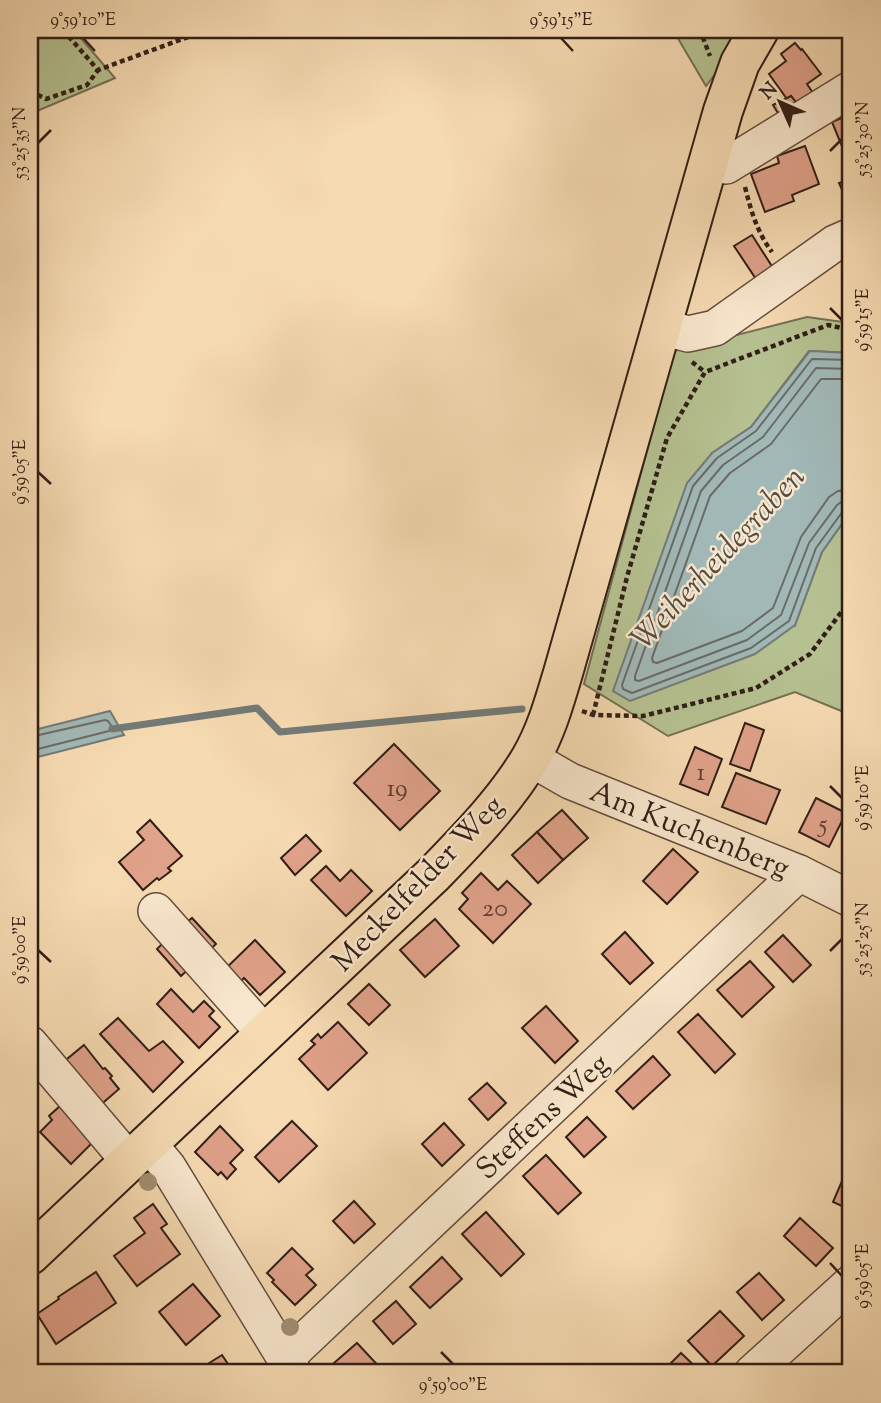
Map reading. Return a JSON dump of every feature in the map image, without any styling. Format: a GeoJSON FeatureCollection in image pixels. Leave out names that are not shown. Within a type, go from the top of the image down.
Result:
{"type":"FeatureCollection","features":[{"type":"Feature","properties":{"kind":"main road","name":"Meckelfelder Weg"},"geometry":{"type":"LineString","coordinates":[[32,1246],[139,1152],[433,874],[491,812],[530,758],[555,702],[662,327],[723,161],[734,78],[759,30]]}},
{"type":"Feature","properties":{"kind":"street"},"geometry":{"type":"LineString","coordinates":[[723,161],[851,89]]}},
{"type":"Feature","properties":{"kind":"street"},"geometry":{"type":"LineString","coordinates":[[662,327],[688,334],[715,328],[835,243],[851,236]]}},
{"type":"Feature","properties":{"kind":"street","name":"Am Kuchenberg"},"geometry":{"type":"LineString","coordinates":[[530,758],[570,781],[799,873],[851,899]]}},
{"type":"Feature","properties":{"kind":"street","name":"Steffens Weg"},"geometry":{"type":"LineString","coordinates":[[289,1366],[799,873]]}},
{"type":"Feature","properties":{"kind":"street"},"geometry":{"type":"LineString","coordinates":[[156,911],[264,1034]]}},
{"type":"Feature","properties":{"kind":"street"},"geometry":{"type":"LineString","coordinates":[[30,1044],[139,1152],[168,1167],[289,1366]]}},
{"type":"Feature","properties":{"kind":"street"},"geometry":{"type":"LineString","coordinates":[[752,1373],[851,1283]]}},
{"type":"Feature","properties":{"kind":"path"},"geometry":{"type":"LineString","coordinates":[[63,30],[98,70]]}},
{"type":"Feature","properties":{"kind":"path"},"geometry":{"type":"LineString","coordinates":[[30,91],[46,99],[88,85],[98,70],[207,30]]}},
{"type":"Feature","properties":{"kind":"path"},"geometry":{"type":"LineString","coordinates":[[703,38],[721,30]]}},
{"type":"Feature","properties":{"kind":"path"},"geometry":{"type":"LineString","coordinates":[[723,161],[762,240],[790,275]]}},
{"type":"Feature","properties":{"kind":"path"},"geometry":{"type":"LineString","coordinates":[[593,715],[627,577],[667,438],[705,372],[828,325],[851,330]]}},
{"type":"Feature","properties":{"kind":"path"},"geometry":{"type":"LineString","coordinates":[[555,702],[593,715],[643,716],[756,688],[810,654],[851,600]]}},
{"type":"Feature","properties":{"kind":"green space"},"geometry":{"type":"Polygon","coordinates":[[[30,30],[74,30],[115,78],[30,114],[30,30]]]}},
{"type":"Feature","properties":{"kind":"green space"},"geometry":{"type":"Polygon","coordinates":[[[673,30],[749,30],[706,86],[673,30]]]}},
{"type":"Feature","properties":{"kind":"green space"},"geometry":{"type":"Polygon","coordinates":[[[807,317],[851,323],[851,353],[809,351],[751,427],[712,453],[795,625],[822,552],[851,511],[851,715],[795,692],[668,736],[584,684],[674,351],[807,317]]]}},
{"type":"Feature","properties":{"kind":"water"},"geometry":{"type":"Polygon","coordinates":[[[810,351],[851,353],[851,511],[822,552],[795,625],[755,654],[630,701],[613,691],[687,483],[712,453],[751,427],[810,351]]]}},
{"type":"Feature","properties":{"kind":"water"},"geometry":{"type":"Polygon","coordinates":[[[110,711],[124,735],[30,759],[30,731],[110,711]]]}},
{"type":"Feature","properties":{"kind":"building"},"geometry":{"type":"Polygon","coordinates":[[[795,43],[821,74],[807,84],[813,93],[798,105],[791,96],[787,99],[769,74],[786,61],[781,54],[795,43]]]}},
{"type":"Feature","properties":{"kind":"building"},"geometry":{"type":"Polygon","coordinates":[[[791,96],[798,105],[779,115],[773,105],[791,96]]]}},
{"type":"Feature","properties":{"kind":"building"},"geometry":{"type":"Polygon","coordinates":[[[851,114],[851,160],[848,161],[832,122],[851,114]]]}},
{"type":"Feature","properties":{"kind":"building"},"geometry":{"type":"Polygon","coordinates":[[[805,146],[819,184],[792,195],[794,201],[765,212],[751,174],[779,163],[777,156],[805,146]]]}},
{"type":"Feature","properties":{"kind":"building"},"geometry":{"type":"Polygon","coordinates":[[[849,179],[851,199],[847,201],[839,183],[849,179]]]}},
{"type":"Feature","properties":{"kind":"building"},"geometry":{"type":"Polygon","coordinates":[[[752,235],[775,271],[758,282],[734,246],[752,235]]]}},
{"type":"Feature","properties":{"kind":"building"},"geometry":{"type":"Polygon","coordinates":[[[851,257],[851,277],[844,260],[851,257]]]}},
{"type":"Feature","properties":{"kind":"building"},"geometry":{"type":"Polygon","coordinates":[[[745,723],[764,730],[750,771],[730,764],[745,723]]]}},
{"type":"Feature","properties":{"kind":"building"},"geometry":{"type":"Polygon","coordinates":[[[394,744],[440,791],[400,830],[354,783],[394,744]]]}},
{"type":"Feature","properties":{"kind":"building"},"geometry":{"type":"Polygon","coordinates":[[[695,747],[722,759],[708,795],[680,784],[695,747]]]}},
{"type":"Feature","properties":{"kind":"building"},"geometry":{"type":"Polygon","coordinates":[[[736,773],[780,790],[766,824],[722,807],[736,773]]]}},
{"type":"Feature","properties":{"kind":"building"},"geometry":{"type":"Polygon","coordinates":[[[816,798],[846,813],[829,847],[799,832],[816,798]]]}},
{"type":"Feature","properties":{"kind":"building"},"geometry":{"type":"Polygon","coordinates":[[[562,810],[588,838],[563,860],[537,832],[562,810]]]}},
{"type":"Feature","properties":{"kind":"building"},"geometry":{"type":"Polygon","coordinates":[[[150,820],[182,856],[168,868],[171,871],[143,890],[119,862],[144,840],[137,832],[150,820]]]}},
{"type":"Feature","properties":{"kind":"building"},"geometry":{"type":"Polygon","coordinates":[[[537,832],[563,860],[538,883],[512,855],[537,832]]]}},
{"type":"Feature","properties":{"kind":"building"},"geometry":{"type":"Polygon","coordinates":[[[306,835],[321,851],[295,875],[281,858],[306,835]]]}},
{"type":"Feature","properties":{"kind":"building"},"geometry":{"type":"Polygon","coordinates":[[[673,849],[698,872],[667,904],[643,881],[673,849]]]}},
{"type":"Feature","properties":{"kind":"building"},"geometry":{"type":"Polygon","coordinates":[[[326,866],[340,881],[351,870],[372,891],[346,916],[311,880],[326,866]]]}},
{"type":"Feature","properties":{"kind":"building"},"geometry":{"type":"Polygon","coordinates":[[[481,873],[498,890],[507,881],[531,904],[493,943],[459,909],[468,899],[462,893],[481,873]]]}},
{"type":"Feature","properties":{"kind":"building"},"geometry":{"type":"Polygon","coordinates":[[[192,918],[216,944],[204,955],[180,928],[192,918]]]}},
{"type":"Feature","properties":{"kind":"building"},"geometry":{"type":"Polygon","coordinates":[[[435,919],[459,946],[425,977],[400,950],[435,919]]]}},
{"type":"Feature","properties":{"kind":"building"},"geometry":{"type":"Polygon","coordinates":[[[625,932],[653,963],[630,984],[602,954],[625,932]]]}},
{"type":"Feature","properties":{"kind":"building"},"geometry":{"type":"Polygon","coordinates":[[[783,935],[811,965],[793,982],[765,952],[783,935]]]}},
{"type":"Feature","properties":{"kind":"building"},"geometry":{"type":"Polygon","coordinates":[[[169,937],[193,965],[181,976],[157,949],[169,937]]]}},
{"type":"Feature","properties":{"kind":"building"},"geometry":{"type":"Polygon","coordinates":[[[255,940],[285,972],[260,995],[244,978],[232,990],[219,975],[255,940]]]}},
{"type":"Feature","properties":{"kind":"building"},"geometry":{"type":"Polygon","coordinates":[[[750,961],[774,987],[742,1017],[717,990],[750,961]]]}},
{"type":"Feature","properties":{"kind":"building"},"geometry":{"type":"Polygon","coordinates":[[[369,984],[390,1005],[369,1025],[348,1004],[369,984]]]}},
{"type":"Feature","properties":{"kind":"building"},"geometry":{"type":"Polygon","coordinates":[[[171,989],[193,1012],[204,1001],[214,1011],[209,1016],[220,1027],[199,1048],[157,1004],[171,989]]]}},
{"type":"Feature","properties":{"kind":"building"},"geometry":{"type":"Polygon","coordinates":[[[546,1006],[578,1041],[555,1063],[522,1028],[546,1006]]]}},
{"type":"Feature","properties":{"kind":"building"},"geometry":{"type":"Polygon","coordinates":[[[698,1014],[735,1054],[715,1073],[678,1032],[698,1014]]]}},
{"type":"Feature","properties":{"kind":"building"},"geometry":{"type":"Polygon","coordinates":[[[118,1018],[149,1051],[163,1041],[183,1062],[153,1092],[100,1034],[118,1018]]]}},
{"type":"Feature","properties":{"kind":"building"},"geometry":{"type":"Polygon","coordinates":[[[338,1022],[367,1053],[328,1090],[299,1059],[315,1044],[311,1041],[318,1034],[321,1038],[338,1022]]]}},
{"type":"Feature","properties":{"kind":"building"},"geometry":{"type":"Polygon","coordinates":[[[84,1045],[112,1076],[110,1078],[119,1089],[97,1108],[61,1064],[84,1045]]]}},
{"type":"Feature","properties":{"kind":"building"},"geometry":{"type":"Polygon","coordinates":[[[653,1056],[670,1075],[633,1109],[616,1091],[653,1056]]]}},
{"type":"Feature","properties":{"kind":"building"},"geometry":{"type":"Polygon","coordinates":[[[487,1083],[506,1103],[488,1120],[469,1099],[487,1083]]]}},
{"type":"Feature","properties":{"kind":"building"},"geometry":{"type":"Polygon","coordinates":[[[60,1106],[94,1141],[71,1164],[40,1132],[52,1120],[49,1116],[60,1106]]]}},
{"type":"Feature","properties":{"kind":"building"},"geometry":{"type":"Polygon","coordinates":[[[587,1117],[606,1137],[584,1157],[566,1137],[587,1117]]]}},
{"type":"Feature","properties":{"kind":"building"},"geometry":{"type":"Polygon","coordinates":[[[292,1121],[317,1146],[279,1182],[255,1157],[292,1121]]]}},
{"type":"Feature","properties":{"kind":"building"},"geometry":{"type":"Polygon","coordinates":[[[444,1123],[464,1145],[442,1166],[422,1144],[444,1123]]]}},
{"type":"Feature","properties":{"kind":"building"},"geometry":{"type":"Polygon","coordinates":[[[220,1126],[243,1150],[230,1163],[236,1169],[227,1179],[221,1172],[218,1175],[195,1152],[220,1126]]]}},
{"type":"Feature","properties":{"kind":"building"},"geometry":{"type":"Polygon","coordinates":[[[546,1155],[581,1193],[558,1214],[523,1176],[546,1155]]]}},
{"type":"Feature","properties":{"kind":"building"},"geometry":{"type":"Polygon","coordinates":[[[851,1160],[851,1210],[833,1202],[851,1160]]]}},
{"type":"Feature","properties":{"kind":"building"},"geometry":{"type":"Polygon","coordinates":[[[354,1201],[375,1224],[354,1243],[333,1221],[354,1201]]]}},
{"type":"Feature","properties":{"kind":"building"},"geometry":{"type":"Polygon","coordinates":[[[153,1204],[167,1224],[161,1228],[180,1254],[137,1286],[114,1256],[145,1233],[134,1218],[153,1204]]]}},
{"type":"Feature","properties":{"kind":"building"},"geometry":{"type":"Polygon","coordinates":[[[486,1212],[524,1254],[501,1276],[462,1234],[486,1212]]]}},
{"type":"Feature","properties":{"kind":"building"},"geometry":{"type":"Polygon","coordinates":[[[800,1218],[833,1248],[816,1266],[784,1236],[800,1218]]]}},
{"type":"Feature","properties":{"kind":"building"},"geometry":{"type":"Polygon","coordinates":[[[292,1248],[313,1269],[306,1275],[316,1285],[295,1305],[272,1282],[274,1280],[267,1273],[292,1248]]]}},
{"type":"Feature","properties":{"kind":"building"},"geometry":{"type":"Polygon","coordinates":[[[442,1257],[462,1279],[430,1308],[410,1287],[442,1257]]]}},
{"type":"Feature","properties":{"kind":"building"},"geometry":{"type":"Polygon","coordinates":[[[96,1272],[116,1303],[56,1344],[37,1314],[96,1272]]]}},
{"type":"Feature","properties":{"kind":"building"},"geometry":{"type":"Polygon","coordinates":[[[759,1273],[784,1300],[762,1320],[737,1292],[759,1273]]]}},
{"type":"Feature","properties":{"kind":"building"},"geometry":{"type":"Polygon","coordinates":[[[193,1284],[220,1316],[186,1345],[159,1312],[193,1284]]]}},
{"type":"Feature","properties":{"kind":"building"},"geometry":{"type":"Polygon","coordinates":[[[396,1301],[416,1324],[393,1344],[373,1321],[396,1301]]]}},
{"type":"Feature","properties":{"kind":"building"},"geometry":{"type":"Polygon","coordinates":[[[720,1311],[744,1336],[712,1366],[688,1341],[720,1311]]]}},
{"type":"Feature","properties":{"kind":"building"},"geometry":{"type":"Polygon","coordinates":[[[357,1343],[385,1373],[329,1373],[326,1370],[357,1343]]]}},
{"type":"Feature","properties":{"kind":"building"},"geometry":{"type":"Polygon","coordinates":[[[681,1353],[702,1373],[661,1373],[681,1353]]]}},
{"type":"Feature","properties":{"kind":"building"},"geometry":{"type":"Polygon","coordinates":[[[222,1355],[234,1373],[195,1372],[222,1355]]]}},
{"type":"Feature","properties":{"kind":"waterway","name":"Weiherheidegraben"},"geometry":{"type":"LineString","coordinates":[[112,729],[257,708],[280,732],[522,709]]}}]}
